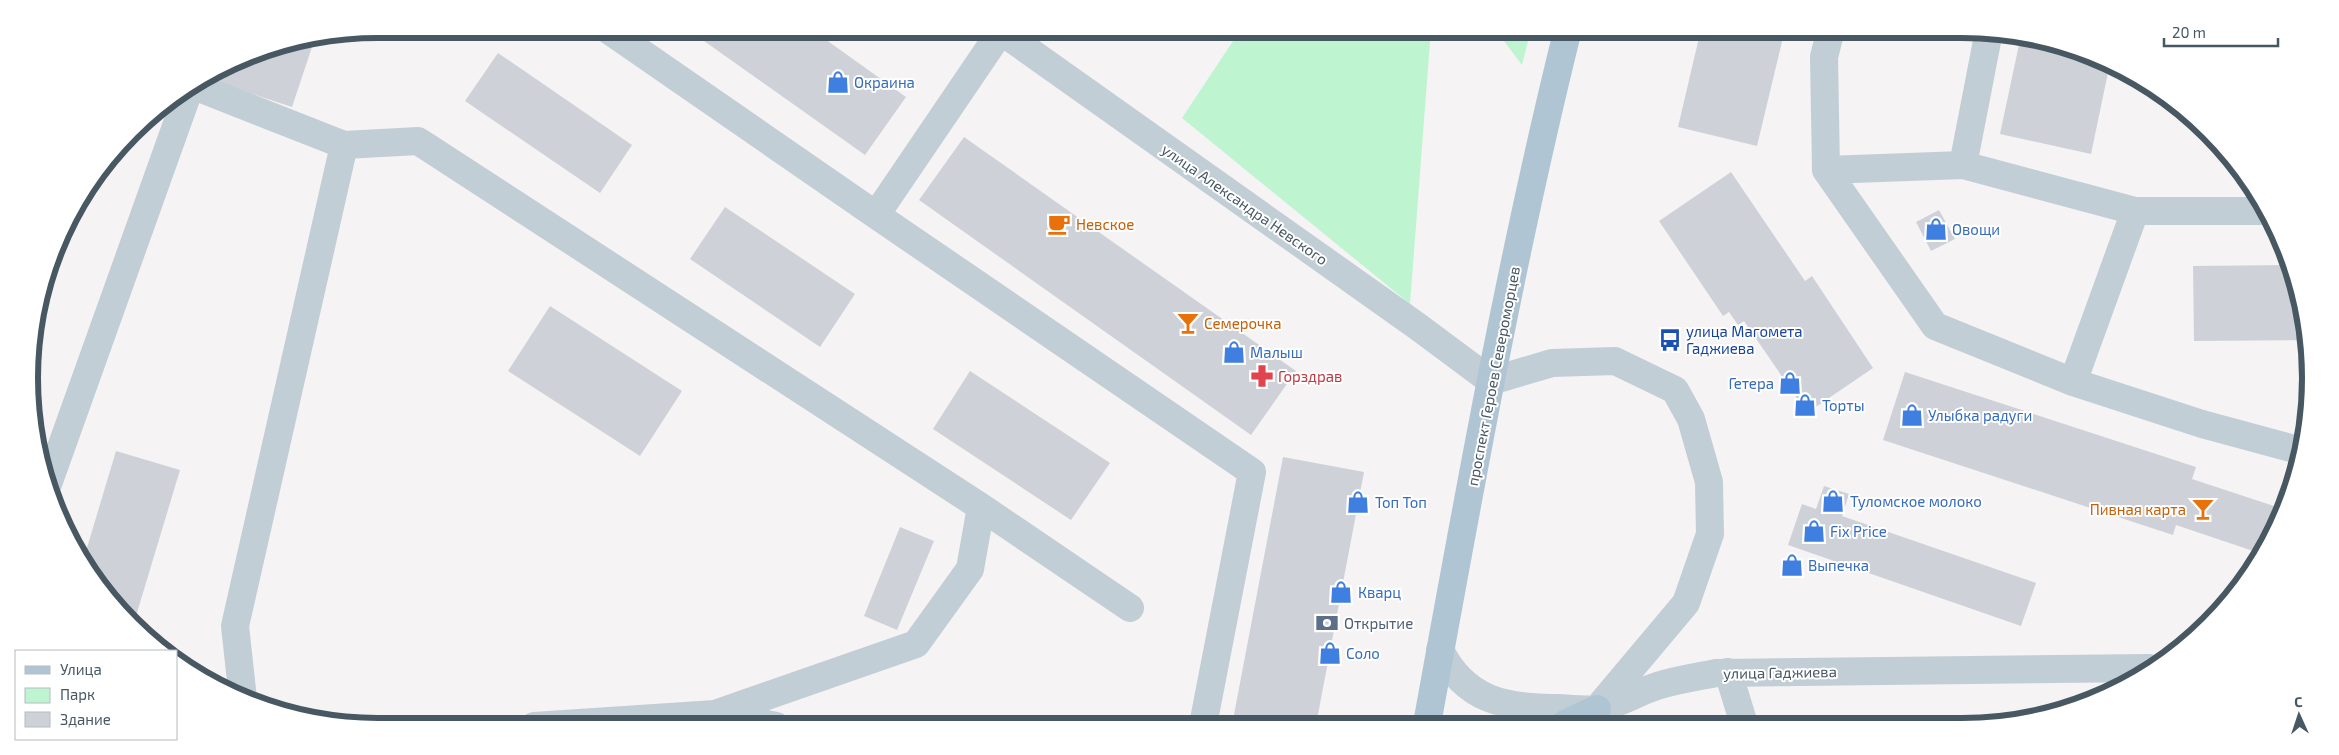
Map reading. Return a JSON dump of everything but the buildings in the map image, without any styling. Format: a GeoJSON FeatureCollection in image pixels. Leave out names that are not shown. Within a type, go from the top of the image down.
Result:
{"type":"FeatureCollection","features":[{"type":"Feature","properties":{"kind":"main road","name":"проспект Героев Североморцев"},"geometry":{"type":"LineString","coordinates":[[1428,718],[1492,381],[1540,144],[1566,38]]}},
{"type":"Feature","properties":{"kind":"main road"},"geometry":{"type":"LineString","coordinates":[[1578,718],[1597,709]]}},
{"type":"Feature","properties":{"kind":"street"},"geometry":{"type":"LineString","coordinates":[[620,38],[1252,472],[1204,718]]}},
{"type":"Feature","properties":{"kind":"street"},"geometry":{"type":"LineString","coordinates":[[876,215],[994,38]]}},
{"type":"Feature","properties":{"kind":"street","name":"улица Александра Невского"},"geometry":{"type":"LineString","coordinates":[[1010,38],[1492,381]]}},
{"type":"Feature","properties":{"kind":"street"},"geometry":{"type":"LineString","coordinates":[[1829,38],[1824,57],[1826,170],[1935,326],[2073,382],[2202,424],[2294,449]]}},
{"type":"Feature","properties":{"kind":"street"},"geometry":{"type":"LineString","coordinates":[[1963,165],[1988,38]]}},
{"type":"Feature","properties":{"kind":"street"},"geometry":{"type":"LineString","coordinates":[[199,88],[344,145],[418,141],[981,507],[1130,608]]}},
{"type":"Feature","properties":{"kind":"street"},"geometry":{"type":"LineString","coordinates":[[52,474],[187,97]]}},
{"type":"Feature","properties":{"kind":"street"},"geometry":{"type":"LineString","coordinates":[[242,689],[235,626],[344,145]]}},
{"type":"Feature","properties":{"kind":"street"},"geometry":{"type":"LineString","coordinates":[[1826,170],[1963,165],[2135,211],[2258,211]]}},
{"type":"Feature","properties":{"kind":"street"},"geometry":{"type":"LineString","coordinates":[[2073,382],[2135,211]]}},
{"type":"Feature","properties":{"kind":"street"},"geometry":{"type":"LineString","coordinates":[[1492,381],[1552,363],[1615,361],[1675,390],[1691,420],[1709,482],[1710,534],[1686,603],[1597,709]]}},
{"type":"Feature","properties":{"kind":"street"},"geometry":{"type":"LineString","coordinates":[[720,718],[916,644],[970,569],[981,507]]}},
{"type":"Feature","properties":{"kind":"street","name":"улица Гаджиева"},"geometry":{"type":"LineString","coordinates":[[1440,650],[1447,665],[1469,689],[1497,702],[1520,707],[1597,709],[1658,686],[1728,672],[2138,668]]}},
{"type":"Feature","properties":{"kind":"street"},"geometry":{"type":"LineString","coordinates":[[1728,672],[1742,718]]}},
{"type":"Feature","properties":{"kind":"green space"},"geometry":{"type":"Polygon","coordinates":[[[1235,38],[1430,38],[1410,304],[1182,118],[1235,38]]]}},
{"type":"Feature","properties":{"kind":"green space"},"geometry":{"type":"Polygon","coordinates":[[[1502,38],[1529,38],[1522,65],[1502,38]]]}},
{"type":"Feature","properties":{"kind":"place","name":"Окраина"},"geometry":{"type":"Point","coordinates":[838,82]}},
{"type":"Feature","properties":{"kind":"place","name":"Невское"},"geometry":{"type":"Point","coordinates":[1059,224]}},
{"type":"Feature","properties":{"kind":"place","name":"Овощи"},"geometry":{"type":"Point","coordinates":[1936,229]}},
{"type":"Feature","properties":{"kind":"place","name":"Семерочка"},"geometry":{"type":"Point","coordinates":[1188,323]}},
{"type":"Feature","properties":{"kind":"place","name":"улица Магомета Гаджиева"},"geometry":{"type":"Point","coordinates":[1670,340]}},
{"type":"Feature","properties":{"kind":"place","name":"Малыш"},"geometry":{"type":"Point","coordinates":[1234,352]}},
{"type":"Feature","properties":{"kind":"place","name":"Горздрав"},"geometry":{"type":"Point","coordinates":[1262,376]}},
{"type":"Feature","properties":{"kind":"place","name":"Гетера"},"geometry":{"type":"Point","coordinates":[1790,383]}},
{"type":"Feature","properties":{"kind":"place","name":"Торты"},"geometry":{"type":"Point","coordinates":[1805,405]}},
{"type":"Feature","properties":{"kind":"place","name":"Улыбка радуги"},"geometry":{"type":"Point","coordinates":[1912,415]}},
{"type":"Feature","properties":{"kind":"place","name":"Туломское молоко"},"geometry":{"type":"Point","coordinates":[1833,501]}},
{"type":"Feature","properties":{"kind":"place","name":"Топ Топ"},"geometry":{"type":"Point","coordinates":[1358,502]}},
{"type":"Feature","properties":{"kind":"place","name":"Пивная карта"},"geometry":{"type":"Point","coordinates":[2203,509]}},
{"type":"Feature","properties":{"kind":"place","name":"Fix Price"},"geometry":{"type":"Point","coordinates":[1814,531]}},
{"type":"Feature","properties":{"kind":"place","name":"Выпечка"},"geometry":{"type":"Point","coordinates":[1792,565]}},
{"type":"Feature","properties":{"kind":"place","name":"Кварц"},"geometry":{"type":"Point","coordinates":[1341,592]}},
{"type":"Feature","properties":{"kind":"place","name":"Открытие"},"geometry":{"type":"Point","coordinates":[1327,623]}},
{"type":"Feature","properties":{"kind":"place","name":"Соло"},"geometry":{"type":"Point","coordinates":[1330,653]}}]}
